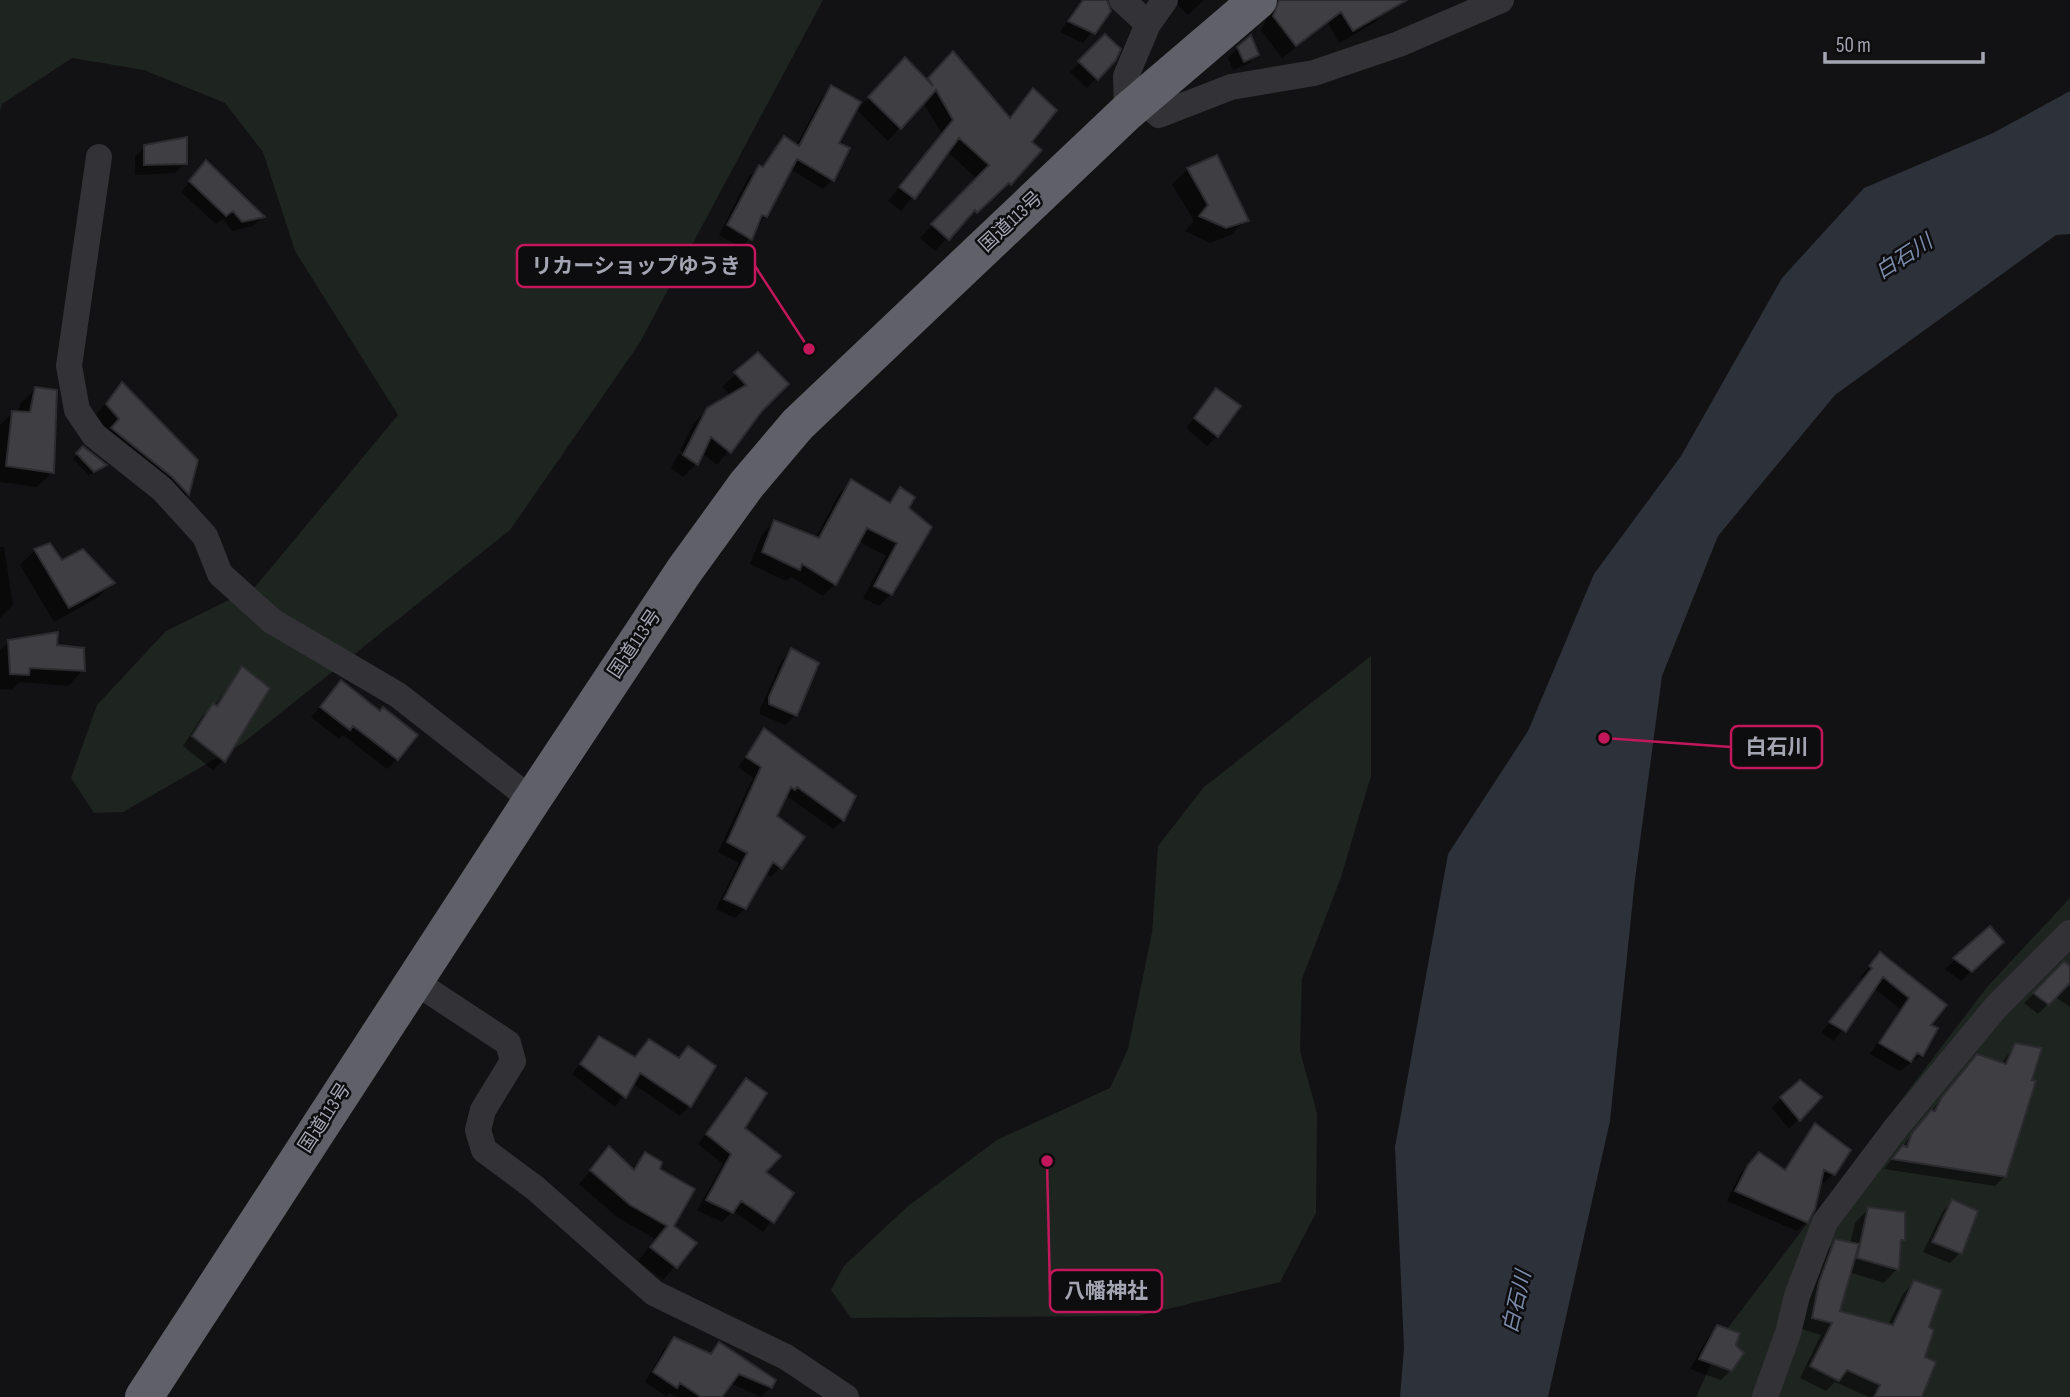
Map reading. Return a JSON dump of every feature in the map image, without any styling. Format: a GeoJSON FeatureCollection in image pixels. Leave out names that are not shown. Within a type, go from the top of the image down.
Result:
{"type":"FeatureCollection","features":[{"type":"Feature","properties":{"kind":"highway","name":"国道113号"},"geometry":{"type":"LineString","coordinates":[[144,1397],[532,800],[684,571],[747,484],[781,444],[1135,106],[1258,0]]}},
{"type":"Feature","properties":{"kind":"street"},"geometry":{"type":"LineString","coordinates":[[1122,0],[1147,24]]}},
{"type":"Feature","properties":{"kind":"street"},"geometry":{"type":"LineString","coordinates":[[1165,0],[1147,24],[1126,76],[1135,106],[1159,115],[1231,87],[1314,73],[1399,44],[1501,0]]}},
{"type":"Feature","properties":{"kind":"street"},"geometry":{"type":"LineString","coordinates":[[99,157],[69,366],[77,410],[94,435],[162,489],[205,536],[220,574],[272,621],[398,695],[532,800]]}},
{"type":"Feature","properties":{"kind":"street"},"geometry":{"type":"LineString","coordinates":[[1765,1397],[1788,1333],[1797,1296],[1825,1222],[1895,1129],[1996,1007],[2070,933]]}},
{"type":"Feature","properties":{"kind":"street"},"geometry":{"type":"LineString","coordinates":[[414,981],[508,1043],[513,1061],[483,1111],[478,1130],[484,1150],[535,1188],[654,1293],[786,1357],[846,1397]]}},
{"type":"Feature","properties":{"kind":"shaded area"},"geometry":{"type":"Polygon","coordinates":[[[0,0],[823,0],[639,344],[510,530],[243,743],[123,812],[94,813],[71,778],[97,705],[166,631],[255,587],[398,415],[295,251],[263,152],[225,103],[144,70],[72,58],[2,104],[0,111],[0,0]]]}},
{"type":"Feature","properties":{"kind":"shaded area"},"geometry":{"type":"Polygon","coordinates":[[[1371,656],[1371,776],[1341,877],[1302,979],[1300,1051],[1317,1113],[1316,1213],[1280,1282],[1138,1316],[851,1318],[831,1290],[844,1266],[908,1206],[997,1140],[1110,1088],[1128,1049],[1152,933],[1158,846],[1204,787],[1371,656]]]}},
{"type":"Feature","properties":{"kind":"shaded area"},"geometry":{"type":"Polygon","coordinates":[[[2070,898],[2070,1397],[1696,1397],[1727,1329],[1987,987],[2070,898]]]}},
{"type":"Feature","properties":{"kind":"water"},"geometry":{"type":"Polygon","coordinates":[[[2070,91],[2070,234],[2056,235],[1835,395],[1718,536],[1662,676],[1635,879],[1610,1121],[1548,1397],[1400,1397],[1404,1348],[1395,1147],[1448,854],[1528,731],[1594,574],[1681,456],[1782,278],[1864,188],[1993,133],[2070,91]]]}},
{"type":"Feature","properties":{"kind":"building"},"geometry":{"type":"Polygon","coordinates":[[[1083,0],[1107,0],[1111,11],[1095,34],[1068,21],[1083,0]]]}},
{"type":"Feature","properties":{"kind":"building"},"geometry":{"type":"Polygon","coordinates":[[[1279,0],[1407,0],[1353,31],[1341,12],[1296,46],[1273,16],[1279,0]]]}},
{"type":"Feature","properties":{"kind":"building"},"geometry":{"type":"Polygon","coordinates":[[[1105,34],[1121,49],[1116,60],[1098,80],[1078,61],[1105,34]]]}},
{"type":"Feature","properties":{"kind":"building"},"geometry":{"type":"Polygon","coordinates":[[[1251,35],[1259,55],[1244,62],[1237,47],[1251,35]]]}},
{"type":"Feature","properties":{"kind":"building"},"geometry":{"type":"Polygon","coordinates":[[[953,51],[1010,118],[1033,88],[1057,110],[1032,142],[1042,150],[1011,185],[1009,183],[977,213],[975,210],[949,240],[931,224],[989,165],[959,138],[915,199],[899,187],[953,120],[936,90],[901,129],[868,97],[905,57],[933,86],[928,78],[953,51]]]}},
{"type":"Feature","properties":{"kind":"building"},"geometry":{"type":"Polygon","coordinates":[[[831,85],[861,102],[839,143],[850,148],[834,181],[797,159],[767,217],[762,215],[752,240],[727,225],[759,165],[763,167],[784,136],[799,146],[831,85]]]}},
{"type":"Feature","properties":{"kind":"building"},"geometry":{"type":"Polygon","coordinates":[[[187,137],[187,164],[144,165],[144,145],[187,137]]]}},
{"type":"Feature","properties":{"kind":"building"},"geometry":{"type":"Polygon","coordinates":[[[1217,155],[1249,221],[1226,228],[1199,216],[1208,205],[1187,168],[1217,155]]]}},
{"type":"Feature","properties":{"kind":"building"},"geometry":{"type":"Polygon","coordinates":[[[206,160],[265,217],[242,222],[233,211],[226,216],[189,181],[206,160]]]}},
{"type":"Feature","properties":{"kind":"building"},"geometry":{"type":"Polygon","coordinates":[[[758,352],[789,384],[762,411],[731,453],[711,437],[698,465],[683,455],[707,408],[746,385],[734,372],[758,352]]]}},
{"type":"Feature","properties":{"kind":"building"},"geometry":{"type":"Polygon","coordinates":[[[122,382],[198,460],[189,495],[172,477],[111,428],[119,419],[106,404],[122,382]]]}},
{"type":"Feature","properties":{"kind":"building"},"geometry":{"type":"Polygon","coordinates":[[[35,387],[57,390],[54,473],[6,466],[12,411],[30,412],[35,387]]]}},
{"type":"Feature","properties":{"kind":"building"},"geometry":{"type":"Polygon","coordinates":[[[1216,388],[1241,406],[1218,437],[1194,418],[1216,388]]]}},
{"type":"Feature","properties":{"kind":"building"},"geometry":{"type":"Polygon","coordinates":[[[83,446],[107,465],[94,472],[76,453],[83,446]]]}},
{"type":"Feature","properties":{"kind":"building"},"geometry":{"type":"Polygon","coordinates":[[[851,479],[890,503],[900,487],[915,497],[909,508],[932,527],[892,595],[874,586],[897,543],[867,528],[836,585],[802,564],[800,570],[762,552],[774,520],[819,538],[851,479]]]}},
{"type":"Feature","properties":{"kind":"building"},"geometry":{"type":"Polygon","coordinates":[[[50,543],[62,560],[83,549],[115,583],[69,608],[34,549],[50,543]]]}},
{"type":"Feature","properties":{"kind":"building"},"geometry":{"type":"Polygon","coordinates":[[[58,632],[57,645],[84,648],[85,671],[30,668],[29,675],[10,674],[8,640],[58,632]]]}},
{"type":"Feature","properties":{"kind":"building"},"geometry":{"type":"Polygon","coordinates":[[[791,648],[819,663],[797,716],[769,704],[769,697],[791,648]]]}},
{"type":"Feature","properties":{"kind":"building"},"geometry":{"type":"Polygon","coordinates":[[[242,666],[270,688],[225,762],[192,736],[213,703],[217,706],[242,666]]]}},
{"type":"Feature","properties":{"kind":"building"},"geometry":{"type":"Polygon","coordinates":[[[341,680],[380,711],[383,707],[418,735],[398,760],[353,726],[350,730],[320,707],[341,680]]]}},
{"type":"Feature","properties":{"kind":"building"},"geometry":{"type":"Polygon","coordinates":[[[764,728],[856,796],[844,821],[797,787],[795,790],[791,787],[777,816],[805,837],[782,869],[773,862],[746,909],[724,899],[747,853],[727,842],[761,767],[746,757],[764,728]]]}},
{"type":"Feature","properties":{"kind":"building"},"geometry":{"type":"Polygon","coordinates":[[[1990,926],[2004,942],[1972,972],[1953,958],[1990,926]]]}},
{"type":"Feature","properties":{"kind":"building"},"geometry":{"type":"Polygon","coordinates":[[[1880,952],[1947,1005],[1931,1025],[1938,1028],[1923,1056],[1917,1053],[1911,1062],[1879,1043],[1909,998],[1883,977],[1846,1032],[1829,1022],[1872,968],[1869,966],[1880,952]]]}},
{"type":"Feature","properties":{"kind":"building"},"geometry":{"type":"Polygon","coordinates":[[[2064,961],[2070,966],[2070,983],[2049,1005],[2033,993],[2064,961]]]}},
{"type":"Feature","properties":{"kind":"building"},"geometry":{"type":"Polygon","coordinates":[[[599,1036],[635,1057],[649,1039],[679,1058],[688,1046],[716,1066],[691,1107],[640,1073],[626,1098],[580,1064],[599,1036]]]}},
{"type":"Feature","properties":{"kind":"building"},"geometry":{"type":"Polygon","coordinates":[[[2015,1043],[2042,1048],[2032,1080],[2036,1081],[2006,1177],[1892,1159],[1903,1145],[1907,1147],[1912,1133],[1931,1110],[1935,1111],[1941,1098],[1977,1054],[2006,1064],[2015,1043]]]}},
{"type":"Feature","properties":{"kind":"building"},"geometry":{"type":"Polygon","coordinates":[[[746,1078],[767,1093],[745,1128],[781,1156],[766,1172],[794,1193],[774,1223],[741,1201],[733,1213],[706,1200],[731,1154],[706,1134],[746,1078]]]}},
{"type":"Feature","properties":{"kind":"building"},"geometry":{"type":"Polygon","coordinates":[[[1800,1080],[1822,1097],[1800,1121],[1780,1097],[1800,1080]]]}},
{"type":"Feature","properties":{"kind":"building"},"geometry":{"type":"Polygon","coordinates":[[[1815,1123],[1851,1150],[1835,1175],[1824,1170],[1815,1209],[1808,1223],[1735,1191],[1748,1165],[1759,1152],[1785,1170],[1815,1123]]]}},
{"type":"Feature","properties":{"kind":"building"},"geometry":{"type":"Polygon","coordinates":[[[609,1146],[634,1170],[645,1152],[662,1162],[660,1169],[695,1189],[674,1226],[697,1243],[677,1268],[650,1247],[667,1226],[630,1205],[590,1170],[609,1146]]]}},
{"type":"Feature","properties":{"kind":"building"},"geometry":{"type":"Polygon","coordinates":[[[1952,1199],[1978,1211],[1962,1254],[1932,1242],[1952,1199]]]}},
{"type":"Feature","properties":{"kind":"building"},"geometry":{"type":"Polygon","coordinates":[[[1868,1207],[1905,1212],[1905,1240],[1901,1240],[1899,1270],[1857,1258],[1868,1207]]]}},
{"type":"Feature","properties":{"kind":"building"},"geometry":{"type":"Polygon","coordinates":[[[1835,1239],[1859,1244],[1840,1311],[1893,1325],[1914,1280],[1942,1290],[1929,1327],[1934,1330],[1925,1357],[1936,1362],[1922,1397],[1874,1397],[1880,1385],[1847,1370],[1839,1381],[1810,1366],[1832,1323],[1812,1318],[1819,1282],[1835,1239]]]}},
{"type":"Feature","properties":{"kind":"building"},"geometry":{"type":"Polygon","coordinates":[[[1717,1325],[1740,1333],[1736,1345],[1744,1353],[1732,1371],[1699,1359],[1717,1325]]]}},
{"type":"Feature","properties":{"kind":"building"},"geometry":{"type":"Polygon","coordinates":[[[674,1337],[711,1354],[719,1342],[776,1380],[772,1388],[739,1374],[722,1397],[701,1397],[680,1383],[677,1388],[653,1372],[674,1337]]]}},
{"type":"Feature","properties":{"kind":"place","name":"リカーショップゆうき"},"geometry":{"type":"Point","coordinates":[809,349]}},
{"type":"Feature","properties":{"kind":"place","name":"白石川"},"geometry":{"type":"Point","coordinates":[1604,738]}},
{"type":"Feature","properties":{"kind":"place","name":"八幡神社"},"geometry":{"type":"Point","coordinates":[1047,1161]}}]}
